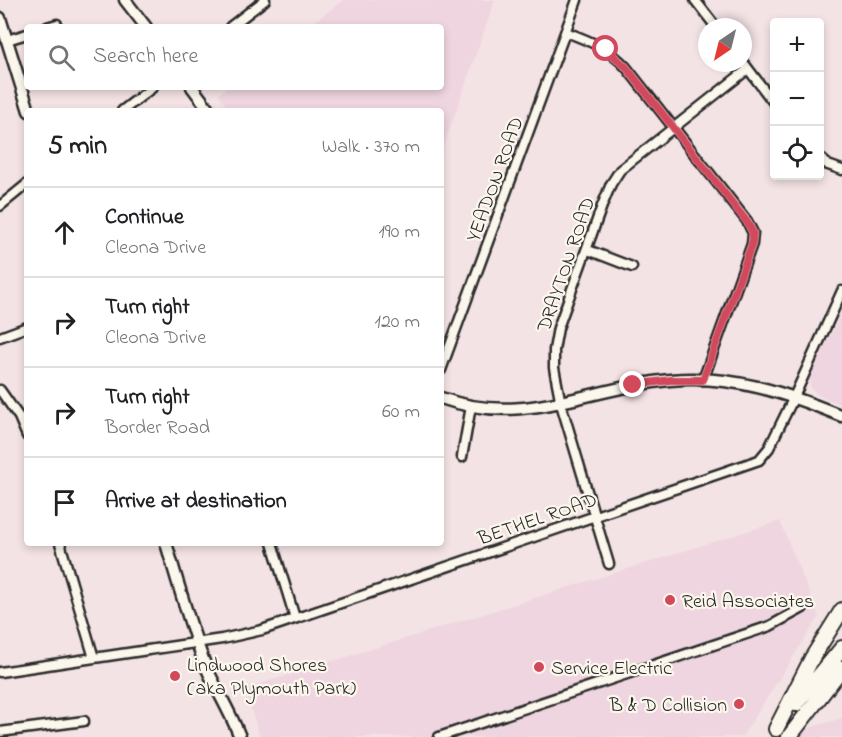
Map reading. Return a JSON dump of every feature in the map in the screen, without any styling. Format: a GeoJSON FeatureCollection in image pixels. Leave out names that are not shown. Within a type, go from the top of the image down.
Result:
{"type":"FeatureCollection","features":[{"type":"Feature","properties":{"kind":"main road"},"geometry":{"type":"LineString","coordinates":[[773,733],[812,658],[842,610]]}},
{"type":"Feature","properties":{"kind":"main road"},"geometry":{"type":"LineString","coordinates":[[773,733],[842,648]]}},
{"type":"Feature","properties":{"kind":"main road"},"geometry":{"type":"LineString","coordinates":[[789,737],[842,668]]}},
{"type":"Feature","properties":{"kind":"street"},"geometry":{"type":"LineString","coordinates":[[125,0],[144,24]]}},
{"type":"Feature","properties":{"kind":"street"},"geometry":{"type":"LineString","coordinates":[[234,24],[265,0]]}},
{"type":"Feature","properties":{"kind":"street","name":"YEADON ROAD"},"geometry":{"type":"LineString","coordinates":[[444,361],[577,0]]}},
{"type":"Feature","properties":{"kind":"street"},"geometry":{"type":"LineString","coordinates":[[695,0],[709,18]]}},
{"type":"Feature","properties":{"kind":"street"},"geometry":{"type":"LineString","coordinates":[[0,18],[29,108]]}},
{"type":"Feature","properties":{"kind":"street"},"geometry":{"type":"LineString","coordinates":[[566,32],[595,42],[616,56],[747,222],[753,233],[752,244],[703,380]]}},
{"type":"Feature","properties":{"kind":"street"},"geometry":{"type":"LineString","coordinates":[[7,40],[24,35]]}},
{"type":"Feature","properties":{"kind":"street","name":"DRAYTON ROAD"},"geometry":{"type":"LineString","coordinates":[[609,564],[561,404],[554,368],[558,328],[602,206],[620,170],[738,72]]}},
{"type":"Feature","properties":{"kind":"street"},"geometry":{"type":"LineString","coordinates":[[750,72],[770,98]]}},
{"type":"Feature","properties":{"kind":"street"},"geometry":{"type":"LineString","coordinates":[[126,108],[149,90]]}},
{"type":"Feature","properties":{"kind":"street"},"geometry":{"type":"LineString","coordinates":[[194,90],[208,108]]}},
{"type":"Feature","properties":{"kind":"street"},"geometry":{"type":"LineString","coordinates":[[824,162],[842,170]]}},
{"type":"Feature","properties":{"kind":"street"},"geometry":{"type":"LineString","coordinates":[[0,206],[24,186]]}},
{"type":"Feature","properties":{"kind":"street"},"geometry":{"type":"LineString","coordinates":[[588,250],[632,267]]}},
{"type":"Feature","properties":{"kind":"street","name":"BETHEL ROAD"},"geometry":{"type":"LineString","coordinates":[[0,672],[242,635],[759,460],[769,448],[842,291]]}},
{"type":"Feature","properties":{"kind":"street"},"geometry":{"type":"LineString","coordinates":[[0,337],[24,328]]}},
{"type":"Feature","properties":{"kind":"street"},"geometry":{"type":"LineString","coordinates":[[444,400],[471,406],[519,410],[561,404],[633,385],[671,380],[703,380],[744,384],[794,397],[842,416]]}},
{"type":"Feature","properties":{"kind":"street"},"geometry":{"type":"LineString","coordinates":[[0,390],[19,417],[24,429]]}},
{"type":"Feature","properties":{"kind":"street"},"geometry":{"type":"LineString","coordinates":[[462,457],[471,406]]}},
{"type":"Feature","properties":{"kind":"street"},"geometry":{"type":"LineString","coordinates":[[61,546],[94,657]]}},
{"type":"Feature","properties":{"kind":"street"},"geometry":{"type":"LineString","coordinates":[[167,546],[197,642],[213,683],[229,710],[240,737]]}},
{"type":"Feature","properties":{"kind":"street"},"geometry":{"type":"LineString","coordinates":[[273,546],[295,618]]}},
{"type":"Feature","properties":{"kind":"street"},"geometry":{"type":"LineString","coordinates":[[439,737],[770,626],[803,608]]}},
{"type":"Feature","properties":{"kind":"street"},"geometry":{"type":"LineString","coordinates":[[0,732],[28,733],[84,721]]}},
{"type":"Feature","properties":{"kind":"shaded area"},"geometry":{"type":"Polygon","coordinates":[[[343,0],[495,0],[444,145],[444,108],[227,108],[219,94],[224,90],[444,90],[444,24],[311,24],[343,0]]]}},
{"type":"Feature","properties":{"kind":"shaded area"},"geometry":{"type":"Polygon","coordinates":[[[842,311],[842,405],[816,394],[809,380],[842,311]]]}},
{"type":"Feature","properties":{"kind":"shaded area"},"geometry":{"type":"Polygon","coordinates":[[[780,521],[819,617],[742,737],[260,737],[244,689],[780,521]]]}},
{"type":"Feature","properties":{"kind":"shaded area"},"geometry":{"type":"Polygon","coordinates":[[[842,718],[842,737],[778,737],[842,718]]]}},
{"type":"Feature","properties":{"kind":"place","name":"Reid Associates"},"geometry":{"type":"Point","coordinates":[670,600]}},
{"type":"Feature","properties":{"kind":"place","name":"Service Electric"},"geometry":{"type":"Point","coordinates":[539,667]}},
{"type":"Feature","properties":{"kind":"place","name":"Lindwood Shores (aka Plymouth Park)"},"geometry":{"type":"Point","coordinates":[175,676]}},
{"type":"Feature","properties":{"kind":"place","name":"B & D Collision"},"geometry":{"type":"Point","coordinates":[739,704]}},
{"type":"Feature","properties":{"kind":"route"},"geometry":{"type":"LineString","coordinates":[[606,49],[626,67],[747,222],[753,233],[752,244],[703,380],[671,380],[633,385]]}}]}
